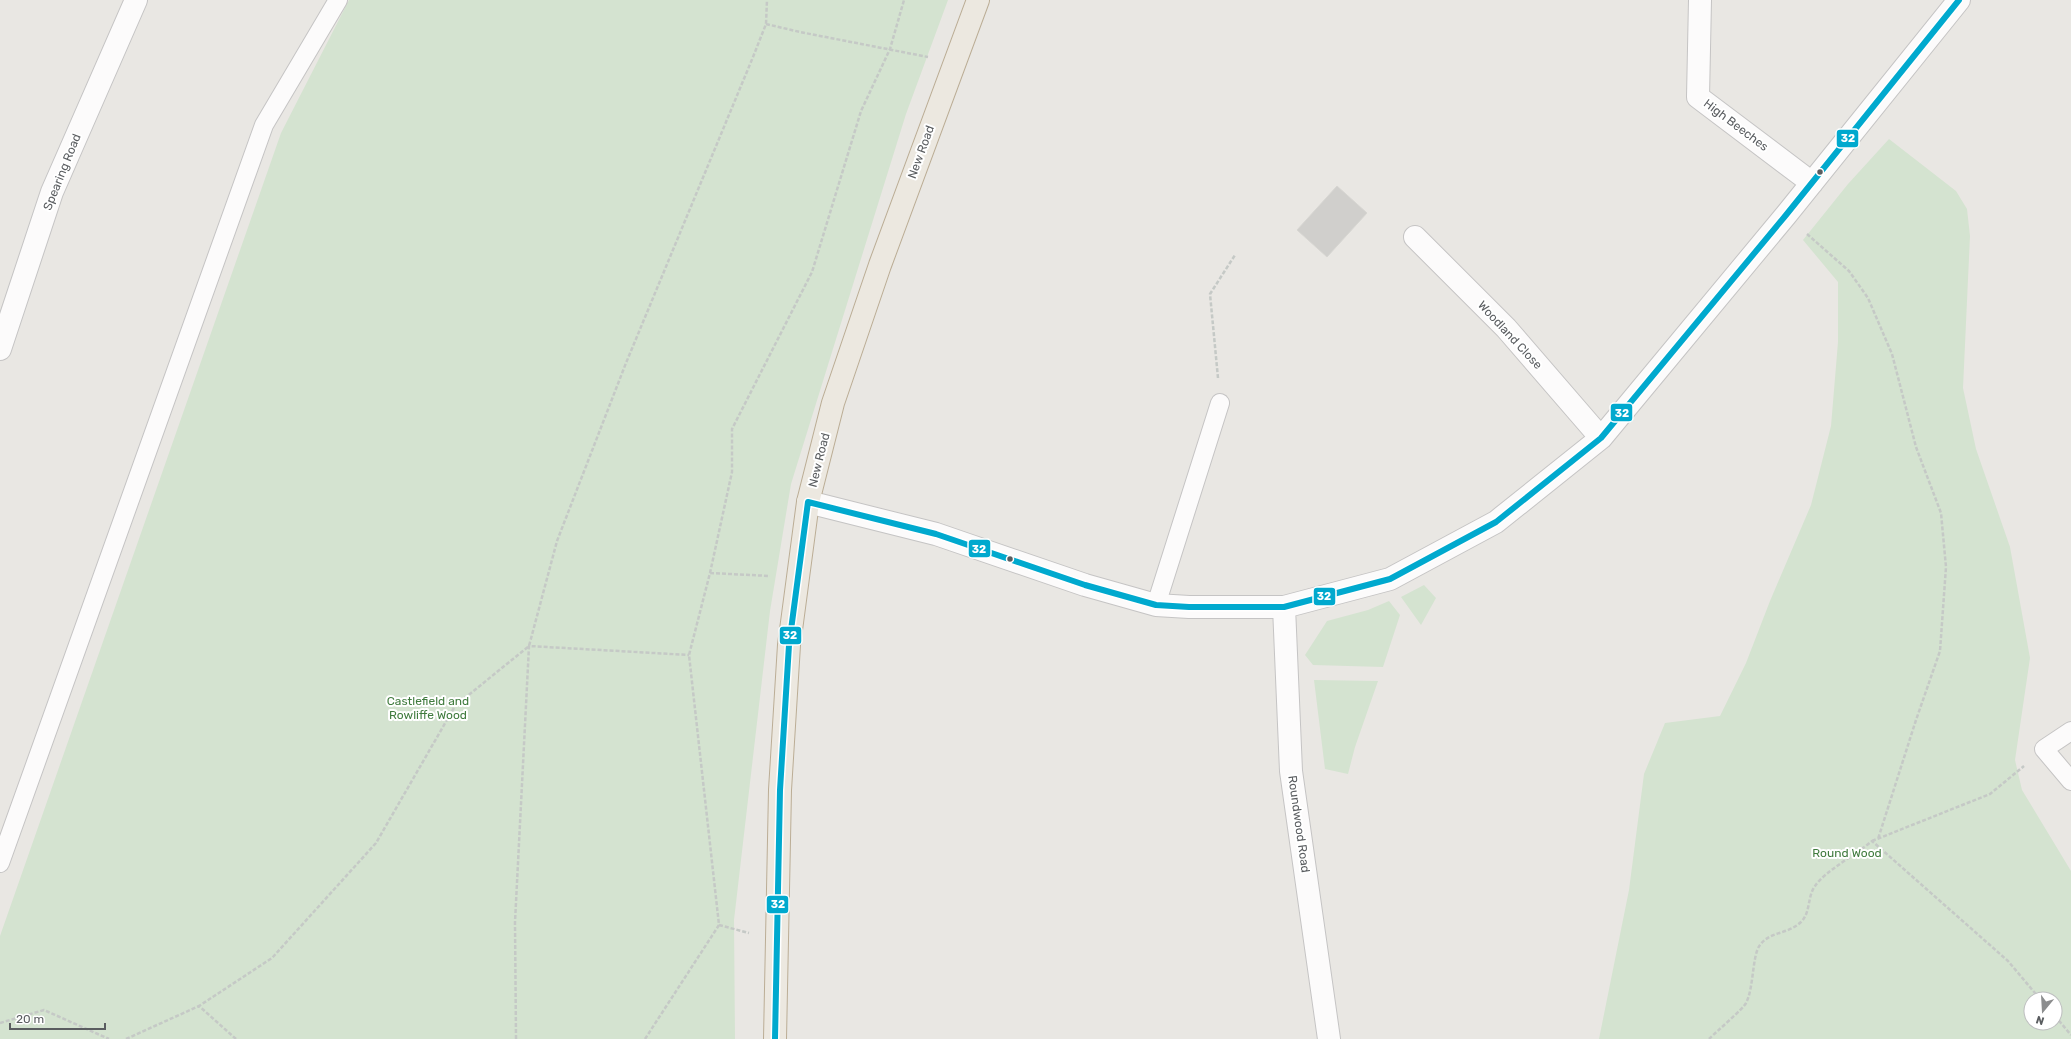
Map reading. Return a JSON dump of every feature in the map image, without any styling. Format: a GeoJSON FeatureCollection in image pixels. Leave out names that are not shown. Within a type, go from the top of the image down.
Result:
{"type":"FeatureCollection","features":[{"type":"Feature","properties":{"kind":"highway","name":"New Road"},"geometry":{"type":"LineString","coordinates":[[775,1039],[780,790],[789,645],[808,502],[836,396],[880,265],[978,0]]}},
{"type":"Feature","properties":{"kind":"street","name":"Spearing Road"},"geometry":{"type":"LineString","coordinates":[[0,349],[52,192],[136,0]]}},
{"type":"Feature","properties":{"kind":"street","name":"High Beeches"},"geometry":{"type":"LineString","coordinates":[[1700,0],[1698,96],[1812,182]]}},
{"type":"Feature","properties":{"kind":"street"},"geometry":{"type":"LineString","coordinates":[[808,502],[936,534],[1085,585],[1156,605],[1189,607],[1284,607],[1390,579],[1496,522],[1601,438],[1812,182],[1958,0]]}},
{"type":"Feature","properties":{"kind":"street","name":"Woodland Close"},"geometry":{"type":"LineString","coordinates":[[1415,237],[1506,328],[1601,438]]}},
{"type":"Feature","properties":{"kind":"street","name":"Roundwood Road"},"geometry":{"type":"LineString","coordinates":[[1284,607],[1291,771],[1329,1039]]}},
{"type":"Feature","properties":{"kind":"lane"},"geometry":{"type":"LineString","coordinates":[[0,863],[264,125],[338,0]]}},
{"type":"Feature","properties":{"kind":"lane"},"geometry":{"type":"LineString","coordinates":[[1156,605],[1220,402]]}},
{"type":"Feature","properties":{"kind":"lane"},"geometry":{"type":"LineString","coordinates":[[2071,731],[2044,749],[2071,781]]}},
{"type":"Feature","properties":{"kind":"path"},"geometry":{"type":"LineString","coordinates":[[516,1039],[515,922],[530,646],[557,541],[626,363],[766,24],[767,0]]}},
{"type":"Feature","properties":{"kind":"path"},"geometry":{"type":"LineString","coordinates":[[645,1039],[719,925],[689,655],[710,573],[732,472],[732,429],[812,272],[861,111],[890,49],[904,0]]}},
{"type":"Feature","properties":{"kind":"path"},"geometry":{"type":"LineString","coordinates":[[766,24],[955,62]]}},
{"type":"Feature","properties":{"kind":"path"},"geometry":{"type":"LineString","coordinates":[[1806,233],[1849,271],[1868,298],[1892,354],[1916,447],[1941,513],[1946,567],[1940,651],[1878,839]]}},
{"type":"Feature","properties":{"kind":"path"},"geometry":{"type":"LineString","coordinates":[[1220,402],[1210,294],[1235,255]]}},
{"type":"Feature","properties":{"kind":"path"},"geometry":{"type":"LineString","coordinates":[[710,573],[798,577]]}},
{"type":"Feature","properties":{"kind":"path"},"geometry":{"type":"LineString","coordinates":[[126,1039],[199,1006],[272,958],[376,844],[455,706],[530,646],[689,655]]}},
{"type":"Feature","properties":{"kind":"path"},"geometry":{"type":"LineString","coordinates":[[1709,1039],[1746,1005],[1753,983],[1758,946],[1767,936],[1790,931],[1802,921],[1808,911],[1810,897],[1815,886],[1872,841],[1990,794],[2044,749]]}},
{"type":"Feature","properties":{"kind":"path"},"geometry":{"type":"LineString","coordinates":[[1872,841],[2008,961],[2033,991]]}},
{"type":"Feature","properties":{"kind":"path"},"geometry":{"type":"LineString","coordinates":[[199,1006],[236,1039]]}},
{"type":"Feature","properties":{"kind":"path"},"geometry":{"type":"LineString","coordinates":[[0,1023],[44,1010],[109,1039]]}},
{"type":"Feature","properties":{"kind":"path"},"geometry":{"type":"LineString","coordinates":[[2063,1025],[2071,1034]]}},
{"type":"Feature","properties":{"kind":"green space","name":"Castlefield and Rowliffe Wood"},"geometry":{"type":"Polygon","coordinates":[[[349,0],[948,0],[906,114],[791,484],[770,611],[734,920],[735,1039],[0,1039],[0,936],[281,133],[349,0]]]}},
{"type":"Feature","properties":{"kind":"green space","name":"Round Wood"},"geometry":{"type":"Polygon","coordinates":[[[1889,139],[1956,191],[1967,209],[1970,236],[1963,388],[1976,449],[2010,547],[2030,658],[2015,760],[2022,790],[2071,871],[2071,1039],[1599,1039],[1629,890],[1644,774],[1665,723],[1720,716],[1746,663],[1770,601],[1811,505],[1831,426],[1838,342],[1838,282],[1803,240],[1848,184],[1889,139]]]}},
{"type":"Feature","properties":{"kind":"green space"},"geometry":{"type":"Polygon","coordinates":[[[1424,585],[1436,598],[1421,625],[1401,597],[1424,585]]]}},
{"type":"Feature","properties":{"kind":"green space"},"geometry":{"type":"Polygon","coordinates":[[[1389,601],[1400,615],[1383,667],[1313,665],[1305,655],[1327,621],[1368,610],[1389,601]]]}},
{"type":"Feature","properties":{"kind":"green space"},"geometry":{"type":"Polygon","coordinates":[[[1314,680],[1378,681],[1355,747],[1348,774],[1325,769],[1314,680]]]}},
{"type":"Feature","properties":{"kind":"building"},"geometry":{"type":"Polygon","coordinates":[[[1337,186],[1367,213],[1327,257],[1297,230],[1337,186]]]}},
{"type":"Feature","properties":{"kind":"transit line","name":"32"},"geometry":{"type":"LineString","coordinates":[[808,502],[936,534],[1085,585],[1156,605],[1189,607],[1284,607],[1390,579],[1496,522],[1601,438],[1786,215],[1959,0]]}},
{"type":"Feature","properties":{"kind":"transit line","name":"32"},"geometry":{"type":"LineString","coordinates":[[775,1039],[780,790],[789,645],[808,502]]}}]}
